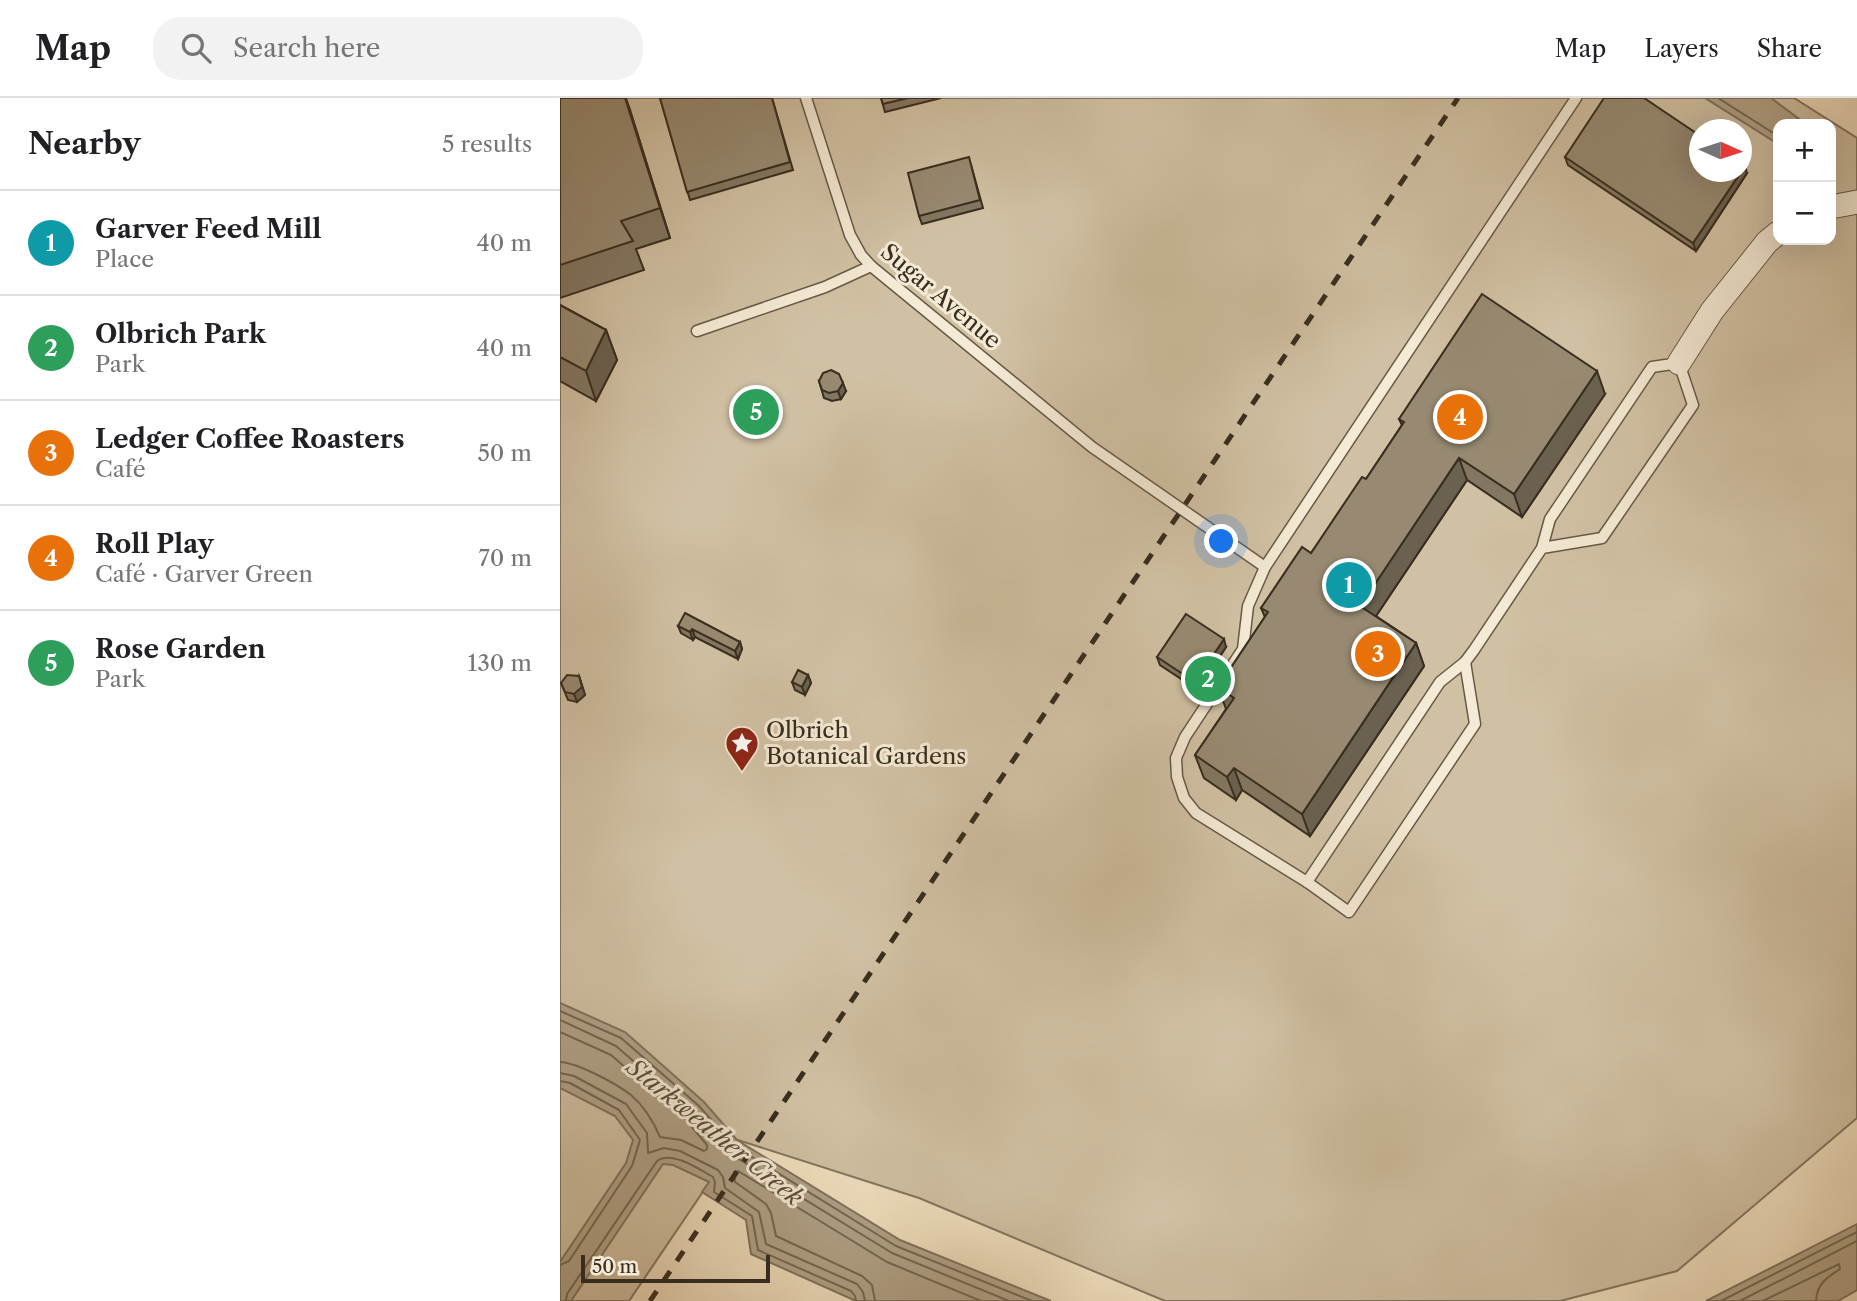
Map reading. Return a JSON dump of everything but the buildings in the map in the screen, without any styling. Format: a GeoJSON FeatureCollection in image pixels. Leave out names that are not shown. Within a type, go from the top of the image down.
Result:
{"type":"FeatureCollection","features":[{"type":"Feature","properties":{"kind":"street"},"geometry":{"type":"LineString","coordinates":[[1836,206],[1857,202]]}},
{"type":"Feature","properties":{"kind":"street"},"geometry":{"type":"LineString","coordinates":[[1679,363],[1712,311],[1773,237]]}},
{"type":"Feature","properties":{"kind":"lane","name":"Sugar Avenue"},"geometry":{"type":"LineString","coordinates":[[806,98],[850,235],[861,255],[871,266],[1092,447],[1265,567]]}},
{"type":"Feature","properties":{"kind":"lane"},"geometry":{"type":"LineString","coordinates":[[1465,662],[1475,724],[1349,912],[1307,882],[1196,813],[1184,798],[1177,777],[1176,758],[1185,737],[1243,649],[1248,606],[1265,567],[1576,98]]}},
{"type":"Feature","properties":{"kind":"lane"},"geometry":{"type":"LineString","coordinates":[[697,331],[825,287],[871,266]]}},
{"type":"Feature","properties":{"kind":"lane"},"geometry":{"type":"LineString","coordinates":[[1307,882],[1440,682],[1465,662],[1542,548],[1550,519],[1651,367],[1679,363],[1693,405],[1602,538],[1542,548]]}},
{"type":"Feature","properties":{"kind":"shaded area"},"geometry":{"type":"Polygon","coordinates":[[[560,98],[1794,98],[1827,119],[1773,119],[1773,245],[1836,245],[1836,125],[1857,138],[1857,1118],[1677,1271],[1560,1301],[1165,1301],[919,1198],[738,1140],[629,1301],[560,1301],[560,98]]]}},
{"type":"Feature","properties":{"kind":"water"},"geometry":{"type":"Polygon","coordinates":[[[1705,98],[1771,98],[1799,119],[1773,119],[1773,141],[1752,128],[1752,119],[1738,119],[1705,98]]]}},
{"type":"Feature","properties":{"kind":"water","name":"Starkweather Creek"},"geometry":{"type":"Polygon","coordinates":[[[560,1003],[625,1032],[704,1102],[737,1140],[900,1240],[1051,1301],[856,1301],[751,1254],[746,1220],[702,1192],[709,1182],[673,1165],[663,1164],[571,1301],[560,1301],[560,1262],[626,1163],[633,1140],[615,1116],[560,1088],[560,1003]]]}},
{"type":"Feature","properties":{"kind":"water"},"geometry":{"type":"Polygon","coordinates":[[[1857,1224],[1857,1290],[1838,1301],[1706,1301],[1857,1224]]]}},
{"type":"Feature","properties":{"kind":"railway"},"geometry":{"type":"LineString","coordinates":[[650,1301],[1458,98]]}},
{"type":"Feature","properties":{"kind":"place","name":"Rose Garden"},"geometry":{"type":"Point","coordinates":[756,412]}},
{"type":"Feature","properties":{"kind":"place","name":"Roll Play"},"geometry":{"type":"Point","coordinates":[1460,417]}},
{"type":"Feature","properties":{"kind":"place","name":"Garver Feed Mill"},"geometry":{"type":"Point","coordinates":[1349,585]}},
{"type":"Feature","properties":{"kind":"place","name":"Ledger Coffee Roasters"},"geometry":{"type":"Point","coordinates":[1378,654]}},
{"type":"Feature","properties":{"kind":"place","name":"Olbrich Park"},"geometry":{"type":"Point","coordinates":[1208,679]}},
{"type":"Feature","properties":{"kind":"place","name":"Olbrich Botanical Gardens"},"geometry":{"type":"Point","coordinates":[742,773]}}]}
